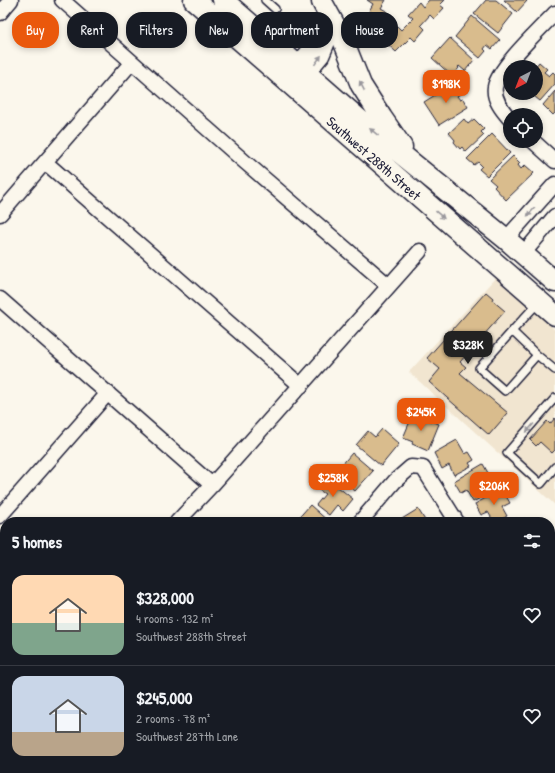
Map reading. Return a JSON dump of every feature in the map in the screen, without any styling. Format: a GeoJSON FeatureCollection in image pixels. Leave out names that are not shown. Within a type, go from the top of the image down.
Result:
{"type":"FeatureCollection","features":[{"type":"Feature","properties":{"kind":"main road","name":"Southwest 288th Street"},"geometry":{"type":"LineString","coordinates":[[194,0],[295,76],[369,128],[506,239],[555,282]]}},
{"type":"Feature","properties":{"kind":"main road","name":"Southwest 288th Street"},"geometry":{"type":"LineString","coordinates":[[223,0],[295,76],[555,315]]}},
{"type":"Feature","properties":{"kind":"main road"},"geometry":{"type":"LineString","coordinates":[[321,1],[343,40],[361,85],[414,165]]}},
{"type":"Feature","properties":{"kind":"street"},"geometry":{"type":"LineString","coordinates":[[62,0],[389,286]]}},
{"type":"Feature","properties":{"kind":"street"},"geometry":{"type":"LineString","coordinates":[[295,76],[326,49],[328,42],[327,26],[321,1]]}},
{"type":"Feature","properties":{"kind":"street"},"geometry":{"type":"LineString","coordinates":[[503,111],[498,102],[495,86],[511,61],[555,13]]}},
{"type":"Feature","properties":{"kind":"street"},"geometry":{"type":"LineString","coordinates":[[0,214],[132,62]]}},
{"type":"Feature","properties":{"kind":"street"},"geometry":{"type":"LineString","coordinates":[[541,148],[555,161]]}},
{"type":"Feature","properties":{"kind":"street"},"geometry":{"type":"LineString","coordinates":[[45,162],[300,386]]}},
{"type":"Feature","properties":{"kind":"street"},"geometry":{"type":"LineString","coordinates":[[506,239],[555,184]]}},
{"type":"Feature","properties":{"kind":"street"},"geometry":{"type":"LineString","coordinates":[[523,254],[555,216]]}},
{"type":"Feature","properties":{"kind":"street"},"geometry":{"type":"LineString","coordinates":[[182,517],[212,485],[420,250]]}},
{"type":"Feature","properties":{"kind":"street"},"geometry":{"type":"LineString","coordinates":[[3,307],[108,393],[212,485]]}},
{"type":"Feature","properties":{"kind":"street"},"geometry":{"type":"LineString","coordinates":[[0,516],[108,393]]}},
{"type":"Feature","properties":{"kind":"street"},"geometry":{"type":"LineString","coordinates":[[364,517],[394,481],[411,467],[423,468],[454,517]]}},
{"type":"Feature","properties":{"kind":"lane"},"geometry":{"type":"LineString","coordinates":[[265,0],[275,9]]}},
{"type":"Feature","properties":{"kind":"lane"},"geometry":{"type":"LineString","coordinates":[[537,355],[505,391],[479,368],[539,301]]}},
{"type":"Feature","properties":{"kind":"lane"},"geometry":{"type":"LineString","coordinates":[[512,331],[555,370]]}},
{"type":"Feature","properties":{"kind":"lane"},"geometry":{"type":"LineString","coordinates":[[555,398],[507,453],[541,484],[555,467]]}},
{"type":"Feature","properties":{"kind":"shaded area"},"geometry":{"type":"Polygon","coordinates":[[[497,276],[555,330],[555,505],[409,372],[497,276]]]}},
{"type":"Feature","properties":{"kind":"building"},"geometry":{"type":"Polygon","coordinates":[[[367,0],[386,0],[381,8],[388,12],[369,11],[373,4],[367,0]]]}},
{"type":"Feature","properties":{"kind":"building"},"geometry":{"type":"Polygon","coordinates":[[[429,0],[445,0],[440,5],[444,8],[434,19],[430,15],[421,25],[425,29],[415,41],[411,37],[396,52],[392,48],[398,48],[398,27],[401,30],[413,18],[408,14],[419,2],[423,7],[429,0]]]}},
{"type":"Feature","properties":{"kind":"building"},"geometry":{"type":"Polygon","coordinates":[[[486,0],[496,0],[513,14],[498,33],[474,14],[486,0]]]}},
{"type":"Feature","properties":{"kind":"building"},"geometry":{"type":"Polygon","coordinates":[[[504,0],[525,0],[527,1],[517,12],[504,0]]]}},
{"type":"Feature","properties":{"kind":"building"},"geometry":{"type":"Polygon","coordinates":[[[472,16],[500,40],[492,49],[487,45],[484,49],[486,51],[480,58],[455,37],[472,16]]]}},
{"type":"Feature","properties":{"kind":"building"},"geometry":{"type":"Polygon","coordinates":[[[450,38],[474,60],[465,71],[459,66],[452,76],[432,58],[450,38]]]}},
{"type":"Feature","properties":{"kind":"building"},"geometry":{"type":"Polygon","coordinates":[[[543,66],[547,69],[544,72],[549,76],[553,72],[555,74],[555,84],[543,98],[543,66]]]}},
{"type":"Feature","properties":{"kind":"building"},"geometry":{"type":"Polygon","coordinates":[[[456,82],[463,92],[457,96],[460,100],[463,99],[468,107],[439,125],[424,102],[456,82]]]}},
{"type":"Feature","properties":{"kind":"building"},"geometry":{"type":"Polygon","coordinates":[[[555,91],[555,113],[553,115],[543,105],[555,91]]]}},
{"type":"Feature","properties":{"kind":"building"},"geometry":{"type":"Polygon","coordinates":[[[464,119],[468,124],[474,119],[484,129],[481,132],[484,135],[466,152],[462,147],[460,149],[449,133],[464,119]]]}},
{"type":"Feature","properties":{"kind":"building"},"geometry":{"type":"Polygon","coordinates":[[[492,134],[503,146],[503,148],[505,148],[510,153],[487,176],[479,169],[482,166],[478,162],[474,165],[467,159],[492,134]]]}},
{"type":"Feature","properties":{"kind":"building"},"geometry":{"type":"Polygon","coordinates":[[[513,156],[520,163],[518,165],[521,169],[525,165],[534,173],[506,200],[494,187],[496,185],[489,179],[513,156]]]}},
{"type":"Feature","properties":{"kind":"building"},"geometry":{"type":"Polygon","coordinates":[[[486,292],[493,298],[492,300],[505,311],[460,362],[466,367],[460,373],[508,413],[489,435],[429,382],[440,369],[427,358],[486,292]]]}},
{"type":"Feature","properties":{"kind":"building"},"geometry":{"type":"Polygon","coordinates":[[[413,414],[439,424],[428,451],[403,438],[413,414]]]}},
{"type":"Feature","properties":{"kind":"building"},"geometry":{"type":"Polygon","coordinates":[[[555,418],[555,450],[552,453],[540,442],[536,446],[530,440],[547,421],[550,424],[555,418]]]}},
{"type":"Feature","properties":{"kind":"building"},"geometry":{"type":"Polygon","coordinates":[[[382,429],[399,444],[381,466],[356,445],[368,431],[375,437],[382,429]]]}},
{"type":"Feature","properties":{"kind":"building"},"geometry":{"type":"Polygon","coordinates":[[[457,440],[465,454],[469,452],[474,460],[469,463],[471,466],[454,475],[449,465],[442,469],[434,453],[457,440]]]}},
{"type":"Feature","properties":{"kind":"building"},"geometry":{"type":"Polygon","coordinates":[[[352,453],[373,471],[355,491],[334,474],[352,453]]]}},
{"type":"Feature","properties":{"kind":"building"},"geometry":{"type":"Polygon","coordinates":[[[483,464],[497,489],[473,502],[466,490],[461,493],[454,481],[483,464]]]}},
{"type":"Feature","properties":{"kind":"building"},"geometry":{"type":"Polygon","coordinates":[[[328,479],[353,499],[343,511],[337,505],[329,515],[316,505],[325,494],[319,490],[328,479]]]}},
{"type":"Feature","properties":{"kind":"building"},"geometry":{"type":"Polygon","coordinates":[[[502,489],[510,503],[502,507],[507,516],[505,517],[491,517],[488,512],[481,515],[475,504],[502,489]]]}},
{"type":"Feature","properties":{"kind":"building"},"geometry":{"type":"Polygon","coordinates":[[[310,505],[323,517],[299,517],[310,505]]]}},
{"type":"Feature","properties":{"kind":"building"},"geometry":{"type":"Polygon","coordinates":[[[418,509],[423,517],[405,517],[418,509]]]}}]}
